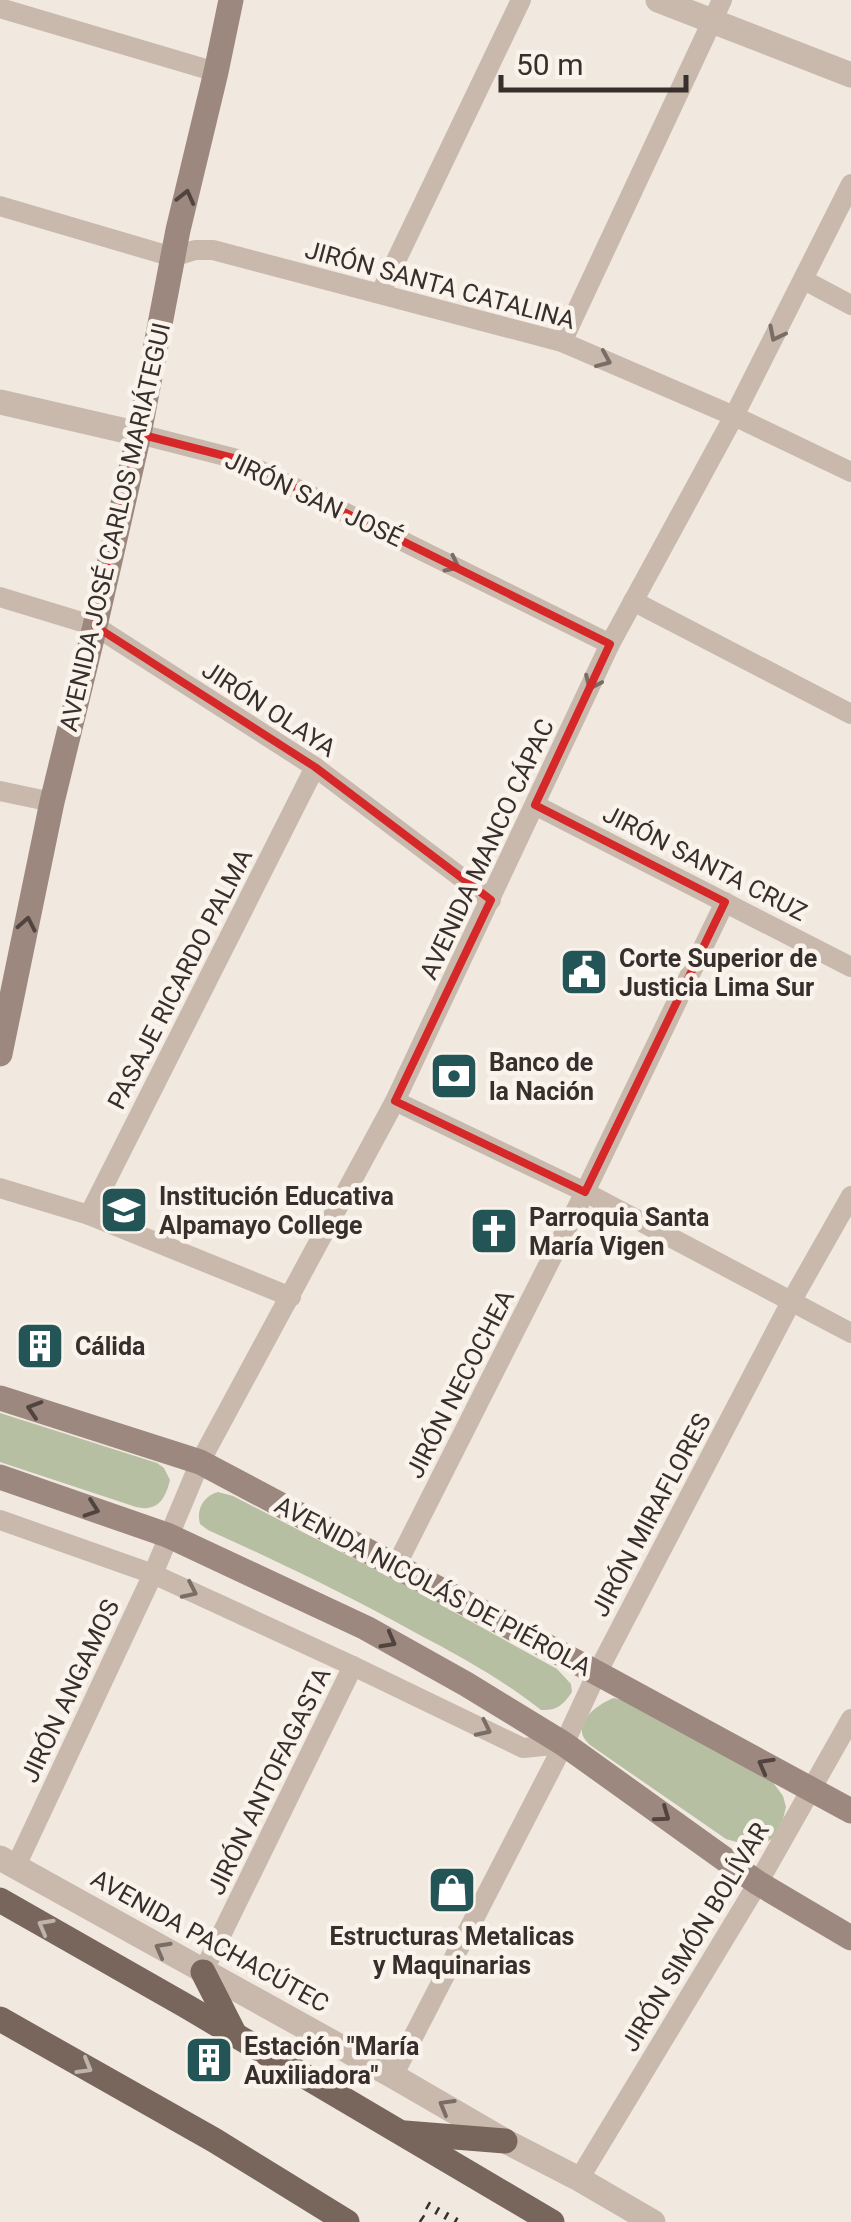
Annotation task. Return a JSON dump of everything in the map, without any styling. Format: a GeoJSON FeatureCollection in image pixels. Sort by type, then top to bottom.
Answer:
{"type":"FeatureCollection","features":[{"type":"Feature","properties":{"kind":"main road","name":"AVENIDA JOSÉ CARLOS MARIÁTEGUI"},"geometry":{"type":"LineString","coordinates":[[0,1054],[8,979],[96,626],[231,0]]}},
{"type":"Feature","properties":{"kind":"main road","name":"AVENIDA NICOLÁS DE PIÉROLA"},"geometry":{"type":"LineString","coordinates":[[0,1398],[200,1462],[851,1811]]}},
{"type":"Feature","properties":{"kind":"main road"},"geometry":{"type":"LineString","coordinates":[[0,1477],[167,1535],[366,1628],[564,1744],[758,1884],[851,1938]]}},
{"type":"Feature","properties":{"kind":"main road"},"geometry":{"type":"LineString","coordinates":[[0,1900],[552,2222]]}},
{"type":"Feature","properties":{"kind":"main road"},"geometry":{"type":"LineString","coordinates":[[203,1972],[235,2035]]}},
{"type":"Feature","properties":{"kind":"main road"},"geometry":{"type":"LineString","coordinates":[[0,2019],[214,2140],[332,2218]]}},
{"type":"Feature","properties":{"kind":"main road"},"geometry":{"type":"LineString","coordinates":[[400,2132],[505,2140]]}},
{"type":"Feature","properties":{"kind":"street"},"geometry":{"type":"LineString","coordinates":[[381,292],[521,0]]}},
{"type":"Feature","properties":{"kind":"street"},"geometry":{"type":"LineString","coordinates":[[658,0],[717,10],[851,75]]}},
{"type":"Feature","properties":{"kind":"street"},"geometry":{"type":"LineString","coordinates":[[0,8],[216,72]]}},
{"type":"Feature","properties":{"kind":"street"},"geometry":{"type":"LineString","coordinates":[[562,342],[717,10]]}},
{"type":"Feature","properties":{"kind":"street","name":"AVENIDA MANCO CÁPAC"},"geometry":{"type":"LineString","coordinates":[[167,1535],[200,1462],[395,1101],[610,644],[734,416],[851,184]]}},
{"type":"Feature","properties":{"kind":"street","name":"JIRÓN SANTA CATALINA"},"geometry":{"type":"LineString","coordinates":[[0,206],[173,256],[214,250],[562,342],[734,416],[851,472]]}},
{"type":"Feature","properties":{"kind":"street"},"geometry":{"type":"LineString","coordinates":[[804,280],[851,305]]}},
{"type":"Feature","properties":{"kind":"street","name":"JIRÓN SAN JOSÉ"},"geometry":{"type":"LineString","coordinates":[[0,402],[238,459],[610,644]]}},
{"type":"Feature","properties":{"kind":"street","name":"JIRÓN OLAYA"},"geometry":{"type":"LineString","coordinates":[[0,597],[96,626],[315,767],[491,900]]}},
{"type":"Feature","properties":{"kind":"street"},"geometry":{"type":"LineString","coordinates":[[633,601],[848,705]]}},
{"type":"Feature","properties":{"kind":"street","name":"PASAJE RICARDO PALMA"},"geometry":{"type":"LineString","coordinates":[[89,1214],[315,767]]}},
{"type":"Feature","properties":{"kind":"street"},"geometry":{"type":"LineString","coordinates":[[0,791],[52,802]]}},
{"type":"Feature","properties":{"kind":"street","name":"JIRÓN SANTA CRUZ"},"geometry":{"type":"LineString","coordinates":[[535,805],[851,967]]}},
{"type":"Feature","properties":{"kind":"street","name":"JIRÓN NECOCHEA"},"geometry":{"type":"LineString","coordinates":[[396,1566],[726,902]]}},
{"type":"Feature","properties":{"kind":"street"},"geometry":{"type":"LineString","coordinates":[[395,1101],[585,1192],[851,1333]]}},
{"type":"Feature","properties":{"kind":"street"},"geometry":{"type":"LineString","coordinates":[[0,1188],[89,1214],[291,1298]]}},
{"type":"Feature","properties":{"kind":"street","name":"JIRÓN MIRAFLORES"},"geometry":{"type":"LineString","coordinates":[[393,2076],[597,1673],[792,1300],[851,1196]]}},
{"type":"Feature","properties":{"kind":"street"},"geometry":{"type":"LineString","coordinates":[[0,1520],[152,1574],[523,1748],[564,1744]]}},
{"type":"Feature","properties":{"kind":"street","name":"JIRÓN ANGAMOS"},"geometry":{"type":"LineString","coordinates":[[8,1863],[152,1574],[167,1535]]}},
{"type":"Feature","properties":{"kind":"street","name":"JIRÓN ANTOFAGASTA"},"geometry":{"type":"LineString","coordinates":[[203,1972],[353,1666]]}},
{"type":"Feature","properties":{"kind":"street","name":"JIRÓN SIMÓN BOLÍVAR"},"geometry":{"type":"LineString","coordinates":[[579,2179],[758,1884],[851,1719]]}},
{"type":"Feature","properties":{"kind":"street","name":"AVENIDA PACHACÚTEC"},"geometry":{"type":"LineString","coordinates":[[8,1863],[653,2222]]}},
{"type":"Feature","properties":{"kind":"highlighted area"},"geometry":{"type":"Polygon","coordinates":[[[139,434],[237,459],[610,644],[535,805],[725,902],[585,1192],[395,1101],[491,900],[315,767],[95,626],[139,434]]]}},
{"type":"Feature","properties":{"kind":"green space"},"geometry":{"type":"Polygon","coordinates":[[[0,1413],[157,1463],[170,1480],[166,1493],[155,1506],[136,1507],[0,1462],[0,1413]]]}},
{"type":"Feature","properties":{"kind":"green space"},"geometry":{"type":"Polygon","coordinates":[[[218,1492],[233,1496],[407,1586],[557,1669],[571,1684],[572,1692],[559,1706],[541,1710],[481,1669],[390,1619],[208,1530],[200,1524],[200,1509],[208,1497],[218,1492]]]}},
{"type":"Feature","properties":{"kind":"green space"},"geometry":{"type":"Polygon","coordinates":[[[614,1698],[772,1781],[786,1807],[773,1838],[753,1846],[726,1839],[590,1745],[582,1734],[583,1724],[594,1710],[614,1698]]]}},
{"type":"Feature","properties":{"kind":"railway"},"geometry":{"type":"LineString","coordinates":[[427,2205],[457,2222]]}},
{"type":"Feature","properties":{"kind":"railway"},"geometry":{"type":"LineString","coordinates":[[421,2218],[427,2222]]}},
{"type":"Feature","properties":{"kind":"place","name":"Corte Superior de Justicia Lima Sur"},"geometry":{"type":"Point","coordinates":[584,972]}},
{"type":"Feature","properties":{"kind":"place","name":"Banco de la Nación"},"geometry":{"type":"Point","coordinates":[454,1076]}},
{"type":"Feature","properties":{"kind":"place","name":"Institución Educativa Alpamayo College"},"geometry":{"type":"Point","coordinates":[124,1210]}},
{"type":"Feature","properties":{"kind":"place","name":"Parroquia Santa María Vigen"},"geometry":{"type":"Point","coordinates":[494,1231]}},
{"type":"Feature","properties":{"kind":"place","name":"Cálida"},"geometry":{"type":"Point","coordinates":[40,1346]}},
{"type":"Feature","properties":{"kind":"place","name":"Estructuras Metalicas y Maquinarias"},"geometry":{"type":"Point","coordinates":[452,1890]}},
{"type":"Feature","properties":{"kind":"place","name":"Estación \"María Auxiliadora\""},"geometry":{"type":"Point","coordinates":[209,2060]}}]}
